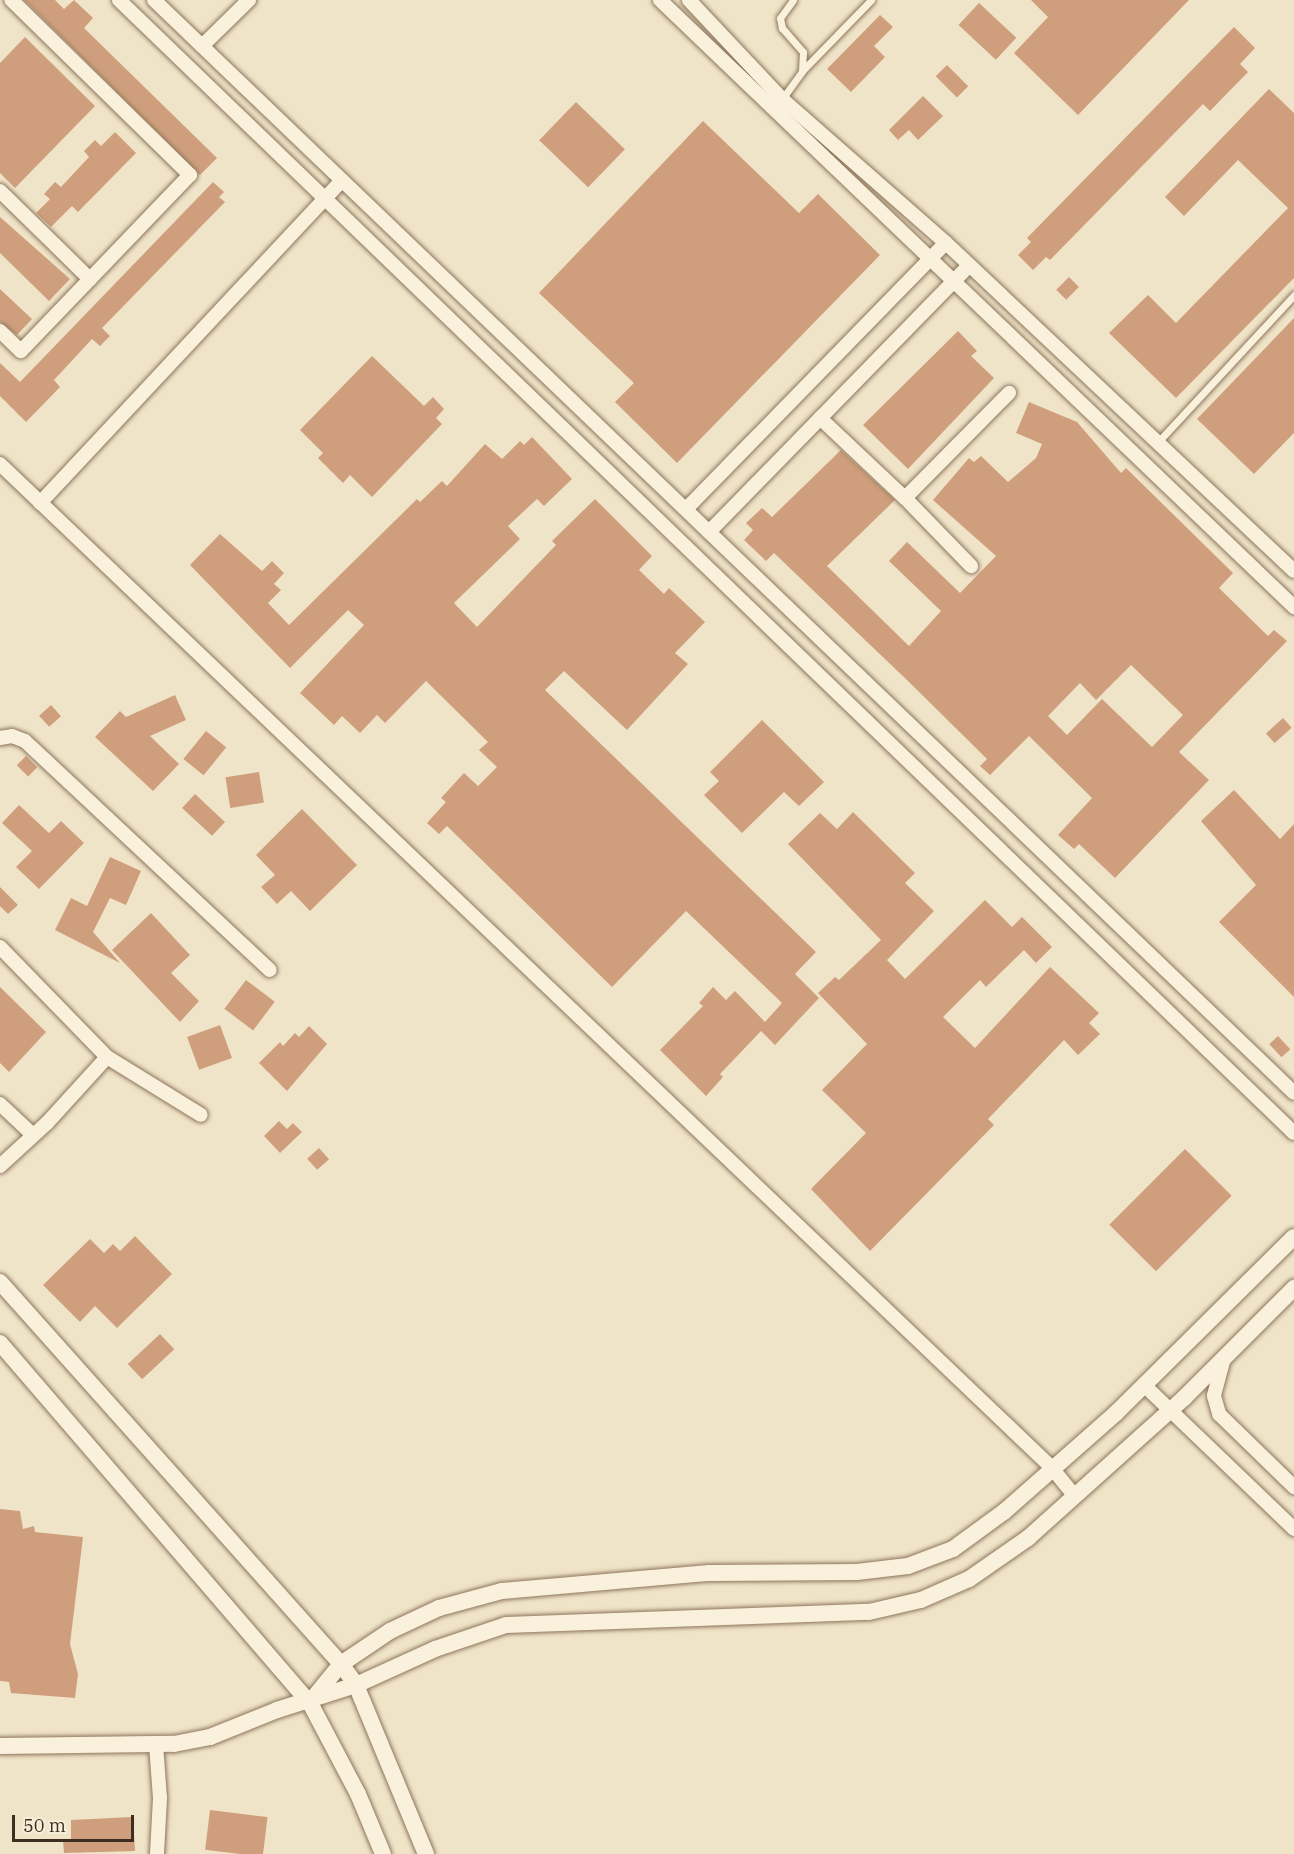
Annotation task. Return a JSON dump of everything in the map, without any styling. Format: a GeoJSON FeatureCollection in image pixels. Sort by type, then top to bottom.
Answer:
{"type":"FeatureCollection","features":[{"type":"Feature","properties":{"kind":"street"},"geometry":{"type":"LineString","coordinates":[[0,3],[3,0]]}},
{"type":"Feature","properties":{"kind":"street"},"geometry":{"type":"LineString","coordinates":[[0,331],[21,351],[190,175],[11,0]]}},
{"type":"Feature","properties":{"kind":"street"},"geometry":{"type":"LineString","coordinates":[[119,0],[1294,1133]]}},
{"type":"Feature","properties":{"kind":"street"},"geometry":{"type":"LineString","coordinates":[[154,0],[688,507],[709,532],[1294,1092]]}},
{"type":"Feature","properties":{"kind":"street"},"geometry":{"type":"LineString","coordinates":[[202,46],[249,0]]}},
{"type":"Feature","properties":{"kind":"street"},"geometry":{"type":"LineString","coordinates":[[660,0],[929,261],[1294,607]]}},
{"type":"Feature","properties":{"kind":"street"},"geometry":{"type":"LineString","coordinates":[[689,0],[782,99],[946,243],[1294,571]]}},
{"type":"Feature","properties":{"kind":"street"},"geometry":{"type":"LineString","coordinates":[[40,503],[323,197],[342,180]]}},
{"type":"Feature","properties":{"kind":"street"},"geometry":{"type":"LineString","coordinates":[[0,191],[90,279]]}},
{"type":"Feature","properties":{"kind":"street"},"geometry":{"type":"LineString","coordinates":[[688,507],[946,243]]}},
{"type":"Feature","properties":{"kind":"street"},"geometry":{"type":"LineString","coordinates":[[709,532],[969,266]]}},
{"type":"Feature","properties":{"kind":"street"},"geometry":{"type":"LineString","coordinates":[[905,498],[1009,393]]}},
{"type":"Feature","properties":{"kind":"street"},"geometry":{"type":"LineString","coordinates":[[820,418],[905,498],[971,566]]}},
{"type":"Feature","properties":{"kind":"street"},"geometry":{"type":"LineString","coordinates":[[0,464],[1052,1468],[1075,1496]]}},
{"type":"Feature","properties":{"kind":"street"},"geometry":{"type":"LineString","coordinates":[[0,738],[12,735],[25,741],[270,970]]}},
{"type":"Feature","properties":{"kind":"street"},"geometry":{"type":"LineString","coordinates":[[0,946],[107,1057],[201,1115]]}},
{"type":"Feature","properties":{"kind":"street"},"geometry":{"type":"LineString","coordinates":[[0,1166],[107,1057]]}},
{"type":"Feature","properties":{"kind":"street"},"geometry":{"type":"LineString","coordinates":[[0,1104],[32,1134]]}},
{"type":"Feature","properties":{"kind":"street"},"geometry":{"type":"LineString","coordinates":[[310,1703],[341,1664],[390,1631],[439,1608],[502,1591],[708,1573],[857,1572],[908,1566],[953,1549],[1005,1511],[1144,1385],[1294,1237]]}},
{"type":"Feature","properties":{"kind":"street"},"geometry":{"type":"LineString","coordinates":[[0,1282],[341,1664],[356,1685],[426,1854]]}},
{"type":"Feature","properties":{"kind":"street"},"geometry":{"type":"LineString","coordinates":[[0,1746],[156,1744],[210,1737],[277,1710],[310,1703],[435,1649],[506,1625],[869,1612],[921,1600],[969,1580],[1028,1538],[1170,1410],[1294,1288]]}},
{"type":"Feature","properties":{"kind":"street"},"geometry":{"type":"LineString","coordinates":[[0,1343],[310,1703],[358,1794],[383,1854]]}},
{"type":"Feature","properties":{"kind":"street"},"geometry":{"type":"LineString","coordinates":[[1224,1357],[1214,1396],[1219,1414],[1294,1487]]}},
{"type":"Feature","properties":{"kind":"street"},"geometry":{"type":"LineString","coordinates":[[1144,1385],[1294,1529]]}},
{"type":"Feature","properties":{"kind":"street"},"geometry":{"type":"LineString","coordinates":[[156,1744],[160,1798],[157,1854]]}},
{"type":"Feature","properties":{"kind":"lane"},"geometry":{"type":"LineString","coordinates":[[793,0],[780,18],[782,28],[803,52],[802,71]]}},
{"type":"Feature","properties":{"kind":"lane"},"geometry":{"type":"LineString","coordinates":[[782,99],[802,71],[871,0]]}},
{"type":"Feature","properties":{"kind":"lane"},"geometry":{"type":"LineString","coordinates":[[1157,442],[1294,296]]}},
{"type":"Feature","properties":{"kind":"building"},"geometry":{"type":"Polygon","coordinates":[[[24,0],[55,0],[64,9],[74,0],[93,18],[84,28],[217,158],[200,175],[24,0]]]}},
{"type":"Feature","properties":{"kind":"building"},"geometry":{"type":"Polygon","coordinates":[[[1031,0],[1189,0],[1078,115],[1014,53],[1048,17],[1031,0]]]}},
{"type":"Feature","properties":{"kind":"building"},"geometry":{"type":"Polygon","coordinates":[[[979,3],[1016,38],[996,60],[959,25],[979,3]]]}},
{"type":"Feature","properties":{"kind":"building"},"geometry":{"type":"Polygon","coordinates":[[[880,15],[893,27],[874,46],[885,57],[851,92],[827,69],[880,15]]]}},
{"type":"Feature","properties":{"kind":"building"},"geometry":{"type":"Polygon","coordinates":[[[1234,27],[1255,48],[1240,64],[1248,72],[1210,111],[1203,104],[1050,260],[1046,257],[1033,270],[1018,255],[1031,242],[1027,238],[1234,27]]]}},
{"type":"Feature","properties":{"kind":"building"},"geometry":{"type":"Polygon","coordinates":[[[25,37],[95,106],[15,188],[0,173],[0,63],[25,37]]]}},
{"type":"Feature","properties":{"kind":"building"},"geometry":{"type":"Polygon","coordinates":[[[947,65],[968,86],[957,98],[936,76],[947,65]]]}},
{"type":"Feature","properties":{"kind":"building"},"geometry":{"type":"Polygon","coordinates":[[[1269,89],[1294,113],[1294,278],[1176,398],[1109,333],[1148,295],[1176,323],[1288,208],[1238,160],[1184,216],[1165,197],[1269,89]]]}},
{"type":"Feature","properties":{"kind":"building"},"geometry":{"type":"Polygon","coordinates":[[[923,96],[943,116],[918,140],[909,130],[898,140],[889,130],[923,96]]]}},
{"type":"Feature","properties":{"kind":"building"},"geometry":{"type":"Polygon","coordinates":[[[576,102],[625,149],[588,187],[539,140],[576,102]]]}},
{"type":"Feature","properties":{"kind":"building"},"geometry":{"type":"Polygon","coordinates":[[[703,121],[799,213],[818,194],[880,255],[677,463],[615,402],[634,383],[539,293],[703,121]]]}},
{"type":"Feature","properties":{"kind":"building"},"geometry":{"type":"Polygon","coordinates":[[[115,132],[136,153],[78,212],[72,206],[51,227],[36,213],[50,199],[44,194],[55,182],[61,187],[89,157],[84,151],[95,140],[101,146],[115,132]]]}},
{"type":"Feature","properties":{"kind":"building"},"geometry":{"type":"Polygon","coordinates":[[[213,182],[224,192],[219,197],[225,202],[102,328],[110,336],[100,346],[92,339],[54,380],[60,387],[26,422],[0,396],[0,363],[20,382],[213,182]]]}},
{"type":"Feature","properties":{"kind":"building"},"geometry":{"type":"Polygon","coordinates":[[[0,217],[70,279],[49,301],[0,253],[0,217]]]}},
{"type":"Feature","properties":{"kind":"building"},"geometry":{"type":"Polygon","coordinates":[[[1069,277],[1079,287],[1066,300],[1056,290],[1069,277]]]}},
{"type":"Feature","properties":{"kind":"building"},"geometry":{"type":"Polygon","coordinates":[[[0,289],[32,319],[17,335],[0,322],[0,289]]]}},
{"type":"Feature","properties":{"kind":"building"},"geometry":{"type":"Polygon","coordinates":[[[1294,318],[1294,433],[1254,474],[1197,419],[1294,318]]]}},
{"type":"Feature","properties":{"kind":"building"},"geometry":{"type":"Polygon","coordinates":[[[958,331],[977,351],[971,356],[994,378],[908,469],[863,425],[958,331]]]}},
{"type":"Feature","properties":{"kind":"building"},"geometry":{"type":"Polygon","coordinates":[[[372,356],[424,406],[433,397],[444,409],[436,418],[442,424],[372,497],[350,475],[343,483],[318,458],[323,453],[300,430],[372,356]]]}},
{"type":"Feature","properties":{"kind":"building"},"geometry":{"type":"Polygon","coordinates":[[[1029,402],[1077,422],[1121,473],[1126,468],[1233,573],[1219,588],[1268,636],[1274,630],[1287,641],[1179,752],[1209,780],[1115,878],[1079,844],[1074,849],[1058,835],[1092,798],[1029,736],[990,775],[980,766],[987,759],[774,553],[766,561],[744,540],[753,530],[746,523],[762,508],[772,517],[841,450],[895,500],[827,566],[909,646],[941,611],[889,561],[907,542],[960,593],[996,556],[933,500],[969,458],[974,462],[981,456],[1008,482],[1036,458],[1042,444],[1016,433],[1029,402]],[[1131,665],[1096,700],[1080,683],[1048,716],[1067,735],[1102,699],[1152,747],[1183,715],[1131,665]]]}},
{"type":"Feature","properties":{"kind":"building"},"geometry":{"type":"Polygon","coordinates":[[[532,437],[572,479],[544,506],[537,499],[508,526],[520,539],[454,603],[477,627],[556,545],[552,541],[595,499],[652,556],[639,570],[664,594],[669,588],[705,622],[675,653],[688,664],[627,730],[564,671],[545,690],[816,952],[795,974],[819,998],[775,1045],[761,1031],[720,1074],[723,1077],[706,1096],[660,1050],[703,1006],[699,1003],[713,987],[726,1000],[735,991],[765,1022],[782,1003],[686,911],[612,987],[447,826],[439,834],[427,823],[446,802],[441,798],[464,773],[478,786],[497,767],[479,750],[488,742],[426,681],[385,723],[377,715],[360,733],[342,716],[334,725],[300,693],[364,625],[348,610],[290,668],[190,565],[220,534],[262,571],[272,561],[284,573],[274,584],[281,590],[268,603],[289,625],[417,499],[420,502],[442,481],[447,486],[485,444],[502,459],[520,441],[524,445],[532,437]]]}},
{"type":"Feature","properties":{"kind":"building"},"geometry":{"type":"Polygon","coordinates":[[[175,695],[186,720],[150,736],[179,764],[153,791],[95,737],[120,711],[126,717],[175,695]]]}},
{"type":"Feature","properties":{"kind":"building"},"geometry":{"type":"Polygon","coordinates":[[[51,705],[61,716],[49,727],[39,716],[51,705]]]}},
{"type":"Feature","properties":{"kind":"building"},"geometry":{"type":"Polygon","coordinates":[[[1283,718],[1292,728],[1275,743],[1266,733],[1283,718]]]}},
{"type":"Feature","properties":{"kind":"building"},"geometry":{"type":"Polygon","coordinates":[[[762,720],[824,782],[799,806],[784,792],[742,833],[704,795],[719,781],[710,772],[762,720]]]}},
{"type":"Feature","properties":{"kind":"building"},"geometry":{"type":"Polygon","coordinates":[[[206,731],[226,747],[204,775],[183,759],[206,731]]]}},
{"type":"Feature","properties":{"kind":"building"},"geometry":{"type":"Polygon","coordinates":[[[26,756],[37,767],[28,777],[17,765],[26,756]]]}},
{"type":"Feature","properties":{"kind":"building"},"geometry":{"type":"Polygon","coordinates":[[[259,772],[264,803],[230,808],[225,777],[259,772]]]}},
{"type":"Feature","properties":{"kind":"building"},"geometry":{"type":"Polygon","coordinates":[[[1234,790],[1280,839],[1294,824],[1294,997],[1219,922],[1256,885],[1201,821],[1234,790]]]}},
{"type":"Feature","properties":{"kind":"building"},"geometry":{"type":"Polygon","coordinates":[[[195,794],[225,822],[212,836],[182,808],[195,794]]]}},
{"type":"Feature","properties":{"kind":"building"},"geometry":{"type":"Polygon","coordinates":[[[19,805],[49,833],[61,821],[84,843],[39,889],[16,867],[32,851],[2,823],[19,805]]]}},
{"type":"Feature","properties":{"kind":"building"},"geometry":{"type":"Polygon","coordinates":[[[302,809],[357,865],[310,911],[291,891],[277,904],[261,887],[275,875],[256,855],[302,809]]]}},
{"type":"Feature","properties":{"kind":"building"},"geometry":{"type":"Polygon","coordinates":[[[853,812],[915,873],[905,883],[934,911],[887,960],[905,979],[985,900],[1012,927],[1022,917],[1052,947],[1036,963],[1024,950],[986,987],[980,980],[943,1017],[975,1048],[1050,967],[1099,1013],[1089,1023],[1100,1034],[1078,1055],[1064,1040],[988,1119],[994,1125],[870,1251],[811,1189],[866,1133],[822,1090],[867,1044],[818,993],[835,977],[839,980],[881,940],[788,844],[820,813],[837,829],[853,812]]]}},
{"type":"Feature","properties":{"kind":"building"},"geometry":{"type":"Polygon","coordinates":[[[110,857],[141,871],[126,905],[110,898],[93,932],[120,963],[55,930],[71,898],[87,906],[110,857]]]}},
{"type":"Feature","properties":{"kind":"building"},"geometry":{"type":"Polygon","coordinates":[[[0,887],[18,905],[8,914],[0,906],[0,887]]]}},
{"type":"Feature","properties":{"kind":"building"},"geometry":{"type":"Polygon","coordinates":[[[151,913],[190,955],[171,973],[199,1001],[180,1022],[112,950],[151,913]]]}},
{"type":"Feature","properties":{"kind":"building"},"geometry":{"type":"Polygon","coordinates":[[[246,980],[275,1002],[253,1030],[224,1009],[246,980]]]}},
{"type":"Feature","properties":{"kind":"building"},"geometry":{"type":"Polygon","coordinates":[[[0,987],[46,1032],[9,1072],[0,1063],[0,987]]]}},
{"type":"Feature","properties":{"kind":"building"},"geometry":{"type":"Polygon","coordinates":[[[220,1025],[232,1058],[199,1070],[187,1037],[220,1025]]]}},
{"type":"Feature","properties":{"kind":"building"},"geometry":{"type":"Polygon","coordinates":[[[309,1026],[327,1044],[287,1091],[259,1063],[280,1042],[283,1046],[295,1033],[299,1037],[309,1026]]]}},
{"type":"Feature","properties":{"kind":"building"},"geometry":{"type":"Polygon","coordinates":[[[1278,1036],[1290,1049],[1281,1057],[1269,1044],[1278,1036]]]}},
{"type":"Feature","properties":{"kind":"building"},"geometry":{"type":"Polygon","coordinates":[[[279,1121],[287,1129],[293,1123],[302,1132],[280,1153],[264,1136],[279,1121]]]}},
{"type":"Feature","properties":{"kind":"building"},"geometry":{"type":"Polygon","coordinates":[[[319,1148],[329,1159],[317,1170],[307,1159],[319,1148]]]}},
{"type":"Feature","properties":{"kind":"building"},"geometry":{"type":"Polygon","coordinates":[[[1185,1149],[1232,1196],[1156,1271],[1109,1225],[1185,1149]]]}},
{"type":"Feature","properties":{"kind":"building"},"geometry":{"type":"Polygon","coordinates":[[[135,1236],[172,1274],[117,1328],[95,1306],[80,1322],[43,1285],[90,1239],[104,1253],[113,1244],[120,1251],[135,1236]]]}},
{"type":"Feature","properties":{"kind":"building"},"geometry":{"type":"Polygon","coordinates":[[[160,1334],[174,1349],[142,1379],[128,1364],[160,1334]]]}},
{"type":"Feature","properties":{"kind":"building"},"geometry":{"type":"Polygon","coordinates":[[[0,1509],[20,1511],[23,1529],[34,1526],[35,1532],[83,1537],[70,1644],[78,1674],[75,1698],[11,1693],[9,1682],[0,1681],[0,1509]]]}},
{"type":"Feature","properties":{"kind":"building"},"geometry":{"type":"Polygon","coordinates":[[[210,1810],[268,1817],[263,1854],[205,1850],[210,1810]]]}},
{"type":"Feature","properties":{"kind":"building"},"geometry":{"type":"Polygon","coordinates":[[[133,1817],[135,1851],[64,1853],[63,1840],[71,1839],[71,1820],[133,1817]]]}}]}
